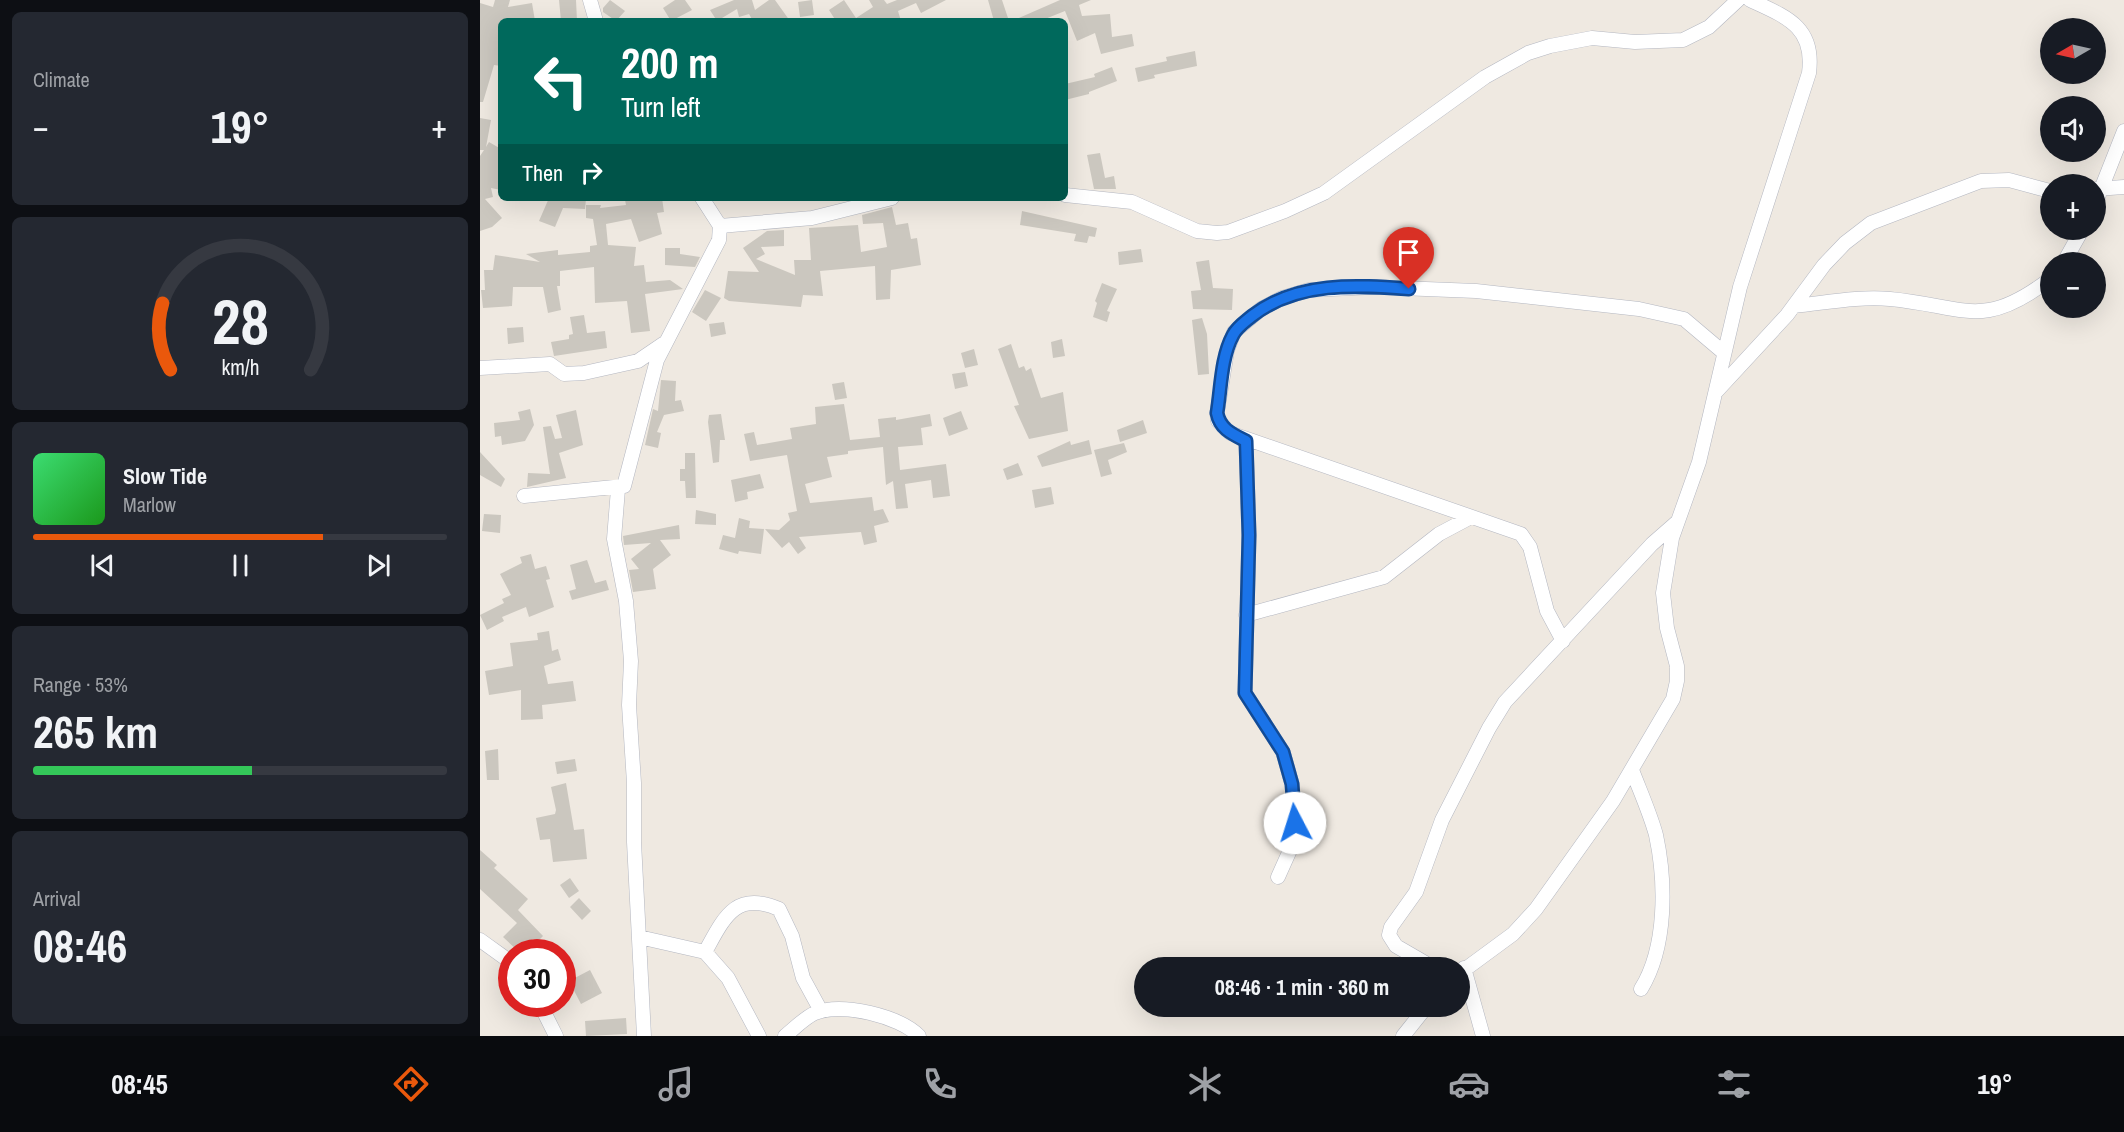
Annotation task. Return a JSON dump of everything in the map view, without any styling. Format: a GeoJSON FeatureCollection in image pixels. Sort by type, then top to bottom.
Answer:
{"type":"FeatureCollection","features":[{"type":"Feature","properties":{"kind":"street"},"geometry":{"type":"LineString","coordinates":[[590,0],[595,18]]}},
{"type":"Feature","properties":{"kind":"street"},"geometry":{"type":"LineString","coordinates":[[1068,195],[1132,202],[1197,231],[1228,232],[1302,205],[1324,193],[1476,84],[1528,53],[1592,38],[1635,42],[1683,40],[1709,27],[1738,0]]}},
{"type":"Feature","properties":{"kind":"street"},"geometry":{"type":"LineString","coordinates":[[1470,964],[1513,934],[1536,909],[1632,770],[1664,718],[1677,681],[1663,593],[1672,538],[1699,462],[1723,352],[1754,242],[1809,74],[1811,56],[1803,32],[1792,21],[1750,0]]}},
{"type":"Feature","properties":{"kind":"street"},"geometry":{"type":"LineString","coordinates":[[2105,174],[2124,131]]}},
{"type":"Feature","properties":{"kind":"street"},"geometry":{"type":"LineString","coordinates":[[1714,393],[1794,306],[1824,265],[1845,243],[1871,223],[1968,184],[1991,179],[2009,180],[2040,188]]}},
{"type":"Feature","properties":{"kind":"street"},"geometry":{"type":"LineString","coordinates":[[2106,188],[2124,187]]}},
{"type":"Feature","properties":{"kind":"street"},"geometry":{"type":"LineString","coordinates":[[524,496],[618,489],[626,482],[657,360],[672,334],[710,253],[719,240],[720,226],[704,201]]}},
{"type":"Feature","properties":{"kind":"street"},"geometry":{"type":"LineString","coordinates":[[720,226],[812,218],[877,201]]}},
{"type":"Feature","properties":{"kind":"street"},"geometry":{"type":"LineString","coordinates":[[1794,306],[1882,298],[1947,309],[1986,312],[2006,307],[2040,285]]}},
{"type":"Feature","properties":{"kind":"street"},"geometry":{"type":"LineString","coordinates":[[1563,640],[1547,611],[1527,538],[1514,530],[1471,517],[1352,473],[1246,441],[1230,433],[1218,422],[1217,413],[1229,342],[1234,332],[1261,309],[1282,298],[1309,290],[1349,286],[1476,291],[1639,309],[1684,320],[1723,352]]}},
{"type":"Feature","properties":{"kind":"street"},"geometry":{"type":"LineString","coordinates":[[480,368],[550,364],[564,374],[605,369],[638,361],[661,346],[672,334]]}},
{"type":"Feature","properties":{"kind":"street"},"geometry":{"type":"LineString","coordinates":[[1246,441],[1249,535],[1245,693],[1250,704],[1278,741],[1292,784],[1295,823],[1294,837],[1287,860],[1278,877]]}},
{"type":"Feature","properties":{"kind":"street"},"geometry":{"type":"LineString","coordinates":[[618,489],[613,529],[626,601],[631,661],[629,705],[644,1036]]}},
{"type":"Feature","properties":{"kind":"street"},"geometry":{"type":"LineString","coordinates":[[1246,615],[1384,577],[1439,534],[1471,517]]}},
{"type":"Feature","properties":{"kind":"street"},"geometry":{"type":"LineString","coordinates":[[1415,957],[1396,946],[1389,935],[1391,927],[1416,892],[1442,819],[1488,728],[1520,684],[1652,544],[1677,522]]}},
{"type":"Feature","properties":{"kind":"street"},"geometry":{"type":"LineString","coordinates":[[1632,770],[1655,834],[1661,884],[1658,940],[1648,978],[1641,988]]}},
{"type":"Feature","properties":{"kind":"street"},"geometry":{"type":"LineString","coordinates":[[705,952],[725,917],[741,905],[755,901],[779,909],[786,921],[803,978],[821,1011]]}},
{"type":"Feature","properties":{"kind":"street"},"geometry":{"type":"LineString","coordinates":[[639,937],[705,952],[728,978],[759,1036]]}},
{"type":"Feature","properties":{"kind":"street"},"geometry":{"type":"LineString","coordinates":[[480,940],[498,953]]}},
{"type":"Feature","properties":{"kind":"street"},"geometry":{"type":"LineString","coordinates":[[1470,995],[1483,1036]]}},
{"type":"Feature","properties":{"kind":"street"},"geometry":{"type":"LineString","coordinates":[[785,1036],[812,1014],[821,1011],[869,1012],[901,1024],[919,1036]]}},
{"type":"Feature","properties":{"kind":"street"},"geometry":{"type":"LineString","coordinates":[[546,1017],[556,1036]]}},
{"type":"Feature","properties":{"kind":"street"},"geometry":{"type":"LineString","coordinates":[[1403,1036],[1418,1017]]}},
{"type":"Feature","properties":{"kind":"building"},"geometry":{"type":"Polygon","coordinates":[[[495,0],[510,0],[508,7],[532,3],[534,18],[498,18],[498,66],[494,65],[483,102],[480,102],[480,3],[493,7],[495,0]]]}},
{"type":"Feature","properties":{"kind":"building"},"geometry":{"type":"Polygon","coordinates":[[[559,0],[576,0],[577,18],[561,18],[559,0]]]}},
{"type":"Feature","properties":{"kind":"building"},"geometry":{"type":"Polygon","coordinates":[[[610,0],[625,11],[619,18],[612,18],[603,12],[603,8],[610,0]]]}},
{"type":"Feature","properties":{"kind":"building"},"geometry":{"type":"Polygon","coordinates":[[[675,0],[685,0],[692,10],[677,18],[669,18],[663,8],[675,0]]]}},
{"type":"Feature","properties":{"kind":"building"},"geometry":{"type":"Polygon","coordinates":[[[734,0],[752,0],[755,10],[769,0],[775,0],[788,18],[751,18],[749,14],[739,17],[737,9],[722,18],[715,18],[710,10],[734,0]]]}},
{"type":"Feature","properties":{"kind":"building"},"geometry":{"type":"Polygon","coordinates":[[[812,0],[814,15],[800,17],[798,2],[812,0]]]}},
{"type":"Feature","properties":{"kind":"building"},"geometry":{"type":"Polygon","coordinates":[[[844,0],[856,18],[834,18],[829,10],[844,0]]]}},
{"type":"Feature","properties":{"kind":"building"},"geometry":{"type":"Polygon","coordinates":[[[869,0],[884,0],[887,4],[897,0],[946,0],[921,13],[916,3],[898,11],[900,18],[856,18],[873,7],[869,0]]]}},
{"type":"Feature","properties":{"kind":"building"},"geometry":{"type":"Polygon","coordinates":[[[988,0],[1002,0],[1008,18],[993,18],[988,0]]]}},
{"type":"Feature","properties":{"kind":"building"},"geometry":{"type":"Polygon","coordinates":[[[1060,0],[1091,0],[1079,5],[1082,16],[1110,14],[1112,37],[1132,34],[1134,46],[1101,54],[1095,33],[1077,41],[1065,11],[1048,18],[1019,18],[1060,0]]]}},
{"type":"Feature","properties":{"kind":"building"},"geometry":{"type":"Polygon","coordinates":[[[1195,51],[1197,66],[1154,75],[1155,78],[1138,82],[1135,68],[1167,61],[1166,57],[1195,51]]]}},
{"type":"Feature","properties":{"kind":"building"},"geometry":{"type":"Polygon","coordinates":[[[1112,67],[1117,81],[1089,92],[1089,94],[1068,99],[1068,83],[1095,77],[1094,74],[1112,67]]]}},
{"type":"Feature","properties":{"kind":"building"},"geometry":{"type":"Polygon","coordinates":[[[480,118],[491,120],[486,147],[489,142],[498,147],[498,189],[491,188],[493,197],[485,199],[502,218],[492,227],[480,231],[480,156],[484,150],[480,150],[480,118]]]}},
{"type":"Feature","properties":{"kind":"building"},"geometry":{"type":"Polygon","coordinates":[[[1100,153],[1105,178],[1114,176],[1116,189],[1094,189],[1087,155],[1100,153]]]}},
{"type":"Feature","properties":{"kind":"building"},"geometry":{"type":"Polygon","coordinates":[[[548,201],[586,201],[585,209],[563,208],[555,227],[539,221],[548,201]]]}},
{"type":"Feature","properties":{"kind":"building"},"geometry":{"type":"Polygon","coordinates":[[[625,201],[662,201],[664,212],[657,213],[662,234],[639,242],[631,219],[606,224],[608,245],[636,247],[634,266],[644,265],[646,282],[670,280],[683,289],[645,294],[650,331],[631,333],[627,301],[595,303],[594,267],[560,271],[560,286],[557,286],[561,310],[548,313],[543,287],[513,287],[512,306],[483,308],[481,290],[485,290],[484,270],[493,270],[495,255],[540,262],[526,254],[558,250],[558,255],[590,252],[590,246],[597,245],[593,219],[586,218],[586,205],[601,205],[600,208],[626,205],[625,201]]]}},
{"type":"Feature","properties":{"kind":"building"},"geometry":{"type":"Polygon","coordinates":[[[892,207],[896,225],[908,223],[911,239],[917,238],[921,265],[891,270],[890,299],[876,300],[875,266],[820,271],[823,296],[803,295],[801,307],[729,301],[724,298],[728,271],[759,272],[743,248],[767,231],[784,230],[784,246],[761,247],[765,254],[756,259],[795,275],[794,260],[811,260],[809,228],[858,225],[861,252],[887,247],[883,223],[863,224],[862,215],[892,207]]]}},
{"type":"Feature","properties":{"kind":"building"},"geometry":{"type":"Polygon","coordinates":[[[1022,211],[1097,228],[1095,237],[1089,236],[1087,243],[1074,241],[1076,234],[1020,225],[1022,211]]]}},
{"type":"Feature","properties":{"kind":"building"},"geometry":{"type":"Polygon","coordinates":[[[665,248],[680,248],[680,254],[700,257],[695,267],[665,265],[665,248]]]}},
{"type":"Feature","properties":{"kind":"building"},"geometry":{"type":"Polygon","coordinates":[[[1141,249],[1143,262],[1119,265],[1118,252],[1141,249]]]}},
{"type":"Feature","properties":{"kind":"building"},"geometry":{"type":"Polygon","coordinates":[[[1209,260],[1213,288],[1233,289],[1232,310],[1193,309],[1191,291],[1201,290],[1196,262],[1209,260]]]}},
{"type":"Feature","properties":{"kind":"building"},"geometry":{"type":"Polygon","coordinates":[[[1102,283],[1117,289],[1107,311],[1110,312],[1107,322],[1093,317],[1097,303],[1095,301],[1102,283]]]}},
{"type":"Feature","properties":{"kind":"building"},"geometry":{"type":"Polygon","coordinates":[[[705,290],[721,298],[706,321],[692,312],[705,290]]]}},
{"type":"Feature","properties":{"kind":"building"},"geometry":{"type":"Polygon","coordinates":[[[584,315],[587,333],[605,331],[607,348],[554,356],[551,342],[569,339],[569,335],[573,334],[570,317],[584,315]]]}},
{"type":"Feature","properties":{"kind":"building"},"geometry":{"type":"Polygon","coordinates":[[[1202,318],[1207,334],[1209,374],[1198,375],[1192,320],[1202,318]]]}},
{"type":"Feature","properties":{"kind":"building"},"geometry":{"type":"Polygon","coordinates":[[[724,322],[726,334],[711,337],[709,324],[724,322]]]}},
{"type":"Feature","properties":{"kind":"building"},"geometry":{"type":"Polygon","coordinates":[[[523,327],[524,342],[508,344],[507,328],[523,327]]]}},
{"type":"Feature","properties":{"kind":"building"},"geometry":{"type":"Polygon","coordinates":[[[1062,339],[1065,356],[1053,358],[1051,342],[1062,339]]]}},
{"type":"Feature","properties":{"kind":"building"},"geometry":{"type":"Polygon","coordinates":[[[1011,344],[1019,368],[1024,366],[1026,371],[1031,368],[1041,398],[1063,392],[1068,431],[1029,439],[1014,406],[1019,405],[998,349],[1011,344]]]}},
{"type":"Feature","properties":{"kind":"building"},"geometry":{"type":"Polygon","coordinates":[[[974,349],[978,365],[965,368],[961,353],[974,349]]]}},
{"type":"Feature","properties":{"kind":"building"},"geometry":{"type":"Polygon","coordinates":[[[965,372],[968,386],[955,389],[952,374],[965,372]]]}},
{"type":"Feature","properties":{"kind":"building"},"geometry":{"type":"Polygon","coordinates":[[[661,380],[676,381],[675,401],[681,400],[684,411],[664,415],[657,432],[661,433],[658,448],[645,445],[653,409],[658,411],[661,380]]]}},
{"type":"Feature","properties":{"kind":"building"},"geometry":{"type":"Polygon","coordinates":[[[844,382],[847,398],[835,400],[832,384],[844,382]]]}},
{"type":"Feature","properties":{"kind":"building"},"geometry":{"type":"Polygon","coordinates":[[[844,404],[850,440],[880,437],[878,419],[896,417],[896,420],[930,414],[932,426],[921,428],[923,445],[898,447],[900,470],[946,464],[950,496],[933,498],[931,480],[905,484],[908,508],[896,509],[893,481],[886,485],[883,447],[848,451],[848,454],[827,457],[832,477],[805,484],[810,503],[872,497],[874,511],[883,509],[889,522],[874,526],[877,542],[864,545],[861,532],[799,537],[806,548],[798,554],[789,542],[782,548],[765,529],[779,530],[790,520],[788,513],[797,511],[787,455],[750,461],[744,434],[754,432],[757,445],[792,439],[790,428],[816,424],[815,407],[844,404]]]}},
{"type":"Feature","properties":{"kind":"building"},"geometry":{"type":"Polygon","coordinates":[[[530,409],[534,425],[525,441],[502,445],[501,436],[495,437],[494,423],[520,420],[518,412],[530,409]]]}},
{"type":"Feature","properties":{"kind":"building"},"geometry":{"type":"Polygon","coordinates":[[[576,410],[583,445],[559,453],[566,478],[527,487],[528,473],[550,474],[543,427],[551,426],[555,439],[562,438],[556,415],[576,410]]]}},
{"type":"Feature","properties":{"kind":"building"},"geometry":{"type":"Polygon","coordinates":[[[961,411],[968,429],[949,436],[943,418],[961,411]]]}},
{"type":"Feature","properties":{"kind":"building"},"geometry":{"type":"Polygon","coordinates":[[[721,414],[725,440],[720,440],[719,462],[713,463],[709,415],[721,414]]]}},
{"type":"Feature","properties":{"kind":"building"},"geometry":{"type":"Polygon","coordinates":[[[1143,420],[1147,433],[1120,442],[1117,430],[1143,420]]]}},
{"type":"Feature","properties":{"kind":"building"},"geometry":{"type":"Polygon","coordinates":[[[1089,440],[1092,454],[1042,467],[1037,456],[1070,441],[1071,445],[1089,440]]]}},
{"type":"Feature","properties":{"kind":"building"},"geometry":{"type":"Polygon","coordinates":[[[1124,443],[1127,452],[1108,460],[1112,474],[1101,477],[1094,450],[1124,443]]]}},
{"type":"Feature","properties":{"kind":"building"},"geometry":{"type":"Polygon","coordinates":[[[480,452],[505,479],[501,487],[480,475],[480,452]]]}},
{"type":"Feature","properties":{"kind":"building"},"geometry":{"type":"Polygon","coordinates":[[[685,453],[695,453],[696,498],[686,498],[685,481],[680,481],[680,469],[685,469],[685,453]]]}},
{"type":"Feature","properties":{"kind":"building"},"geometry":{"type":"Polygon","coordinates":[[[1018,463],[1023,475],[1007,480],[1003,469],[1018,463]]]}},
{"type":"Feature","properties":{"kind":"building"},"geometry":{"type":"Polygon","coordinates":[[[760,474],[764,488],[747,492],[748,499],[735,502],[731,480],[760,474]]]}},
{"type":"Feature","properties":{"kind":"building"},"geometry":{"type":"Polygon","coordinates":[[[1051,487],[1054,504],[1035,508],[1032,490],[1051,487]]]}},
{"type":"Feature","properties":{"kind":"building"},"geometry":{"type":"Polygon","coordinates":[[[696,510],[716,514],[716,525],[695,524],[696,510]]]}},
{"type":"Feature","properties":{"kind":"building"},"geometry":{"type":"Polygon","coordinates":[[[484,514],[501,515],[500,533],[482,531],[484,514]]]}},
{"type":"Feature","properties":{"kind":"building"},"geometry":{"type":"Polygon","coordinates":[[[739,518],[750,521],[749,528],[764,529],[761,554],[739,551],[738,554],[719,549],[723,535],[735,538],[739,518]]]}},
{"type":"Feature","properties":{"kind":"building"},"geometry":{"type":"Polygon","coordinates":[[[679,525],[680,539],[660,540],[671,555],[653,569],[656,589],[633,592],[629,570],[639,569],[631,559],[651,543],[624,545],[623,536],[679,525]]]}},
{"type":"Feature","properties":{"kind":"building"},"geometry":{"type":"Polygon","coordinates":[[[531,554],[535,569],[546,566],[550,579],[546,580],[554,607],[529,617],[526,607],[502,617],[504,621],[487,630],[480,615],[504,603],[502,599],[511,595],[500,574],[522,563],[520,557],[531,554]]]}},
{"type":"Feature","properties":{"kind":"building"},"geometry":{"type":"Polygon","coordinates":[[[587,560],[595,583],[606,580],[609,590],[572,600],[569,591],[576,589],[570,565],[587,560]]]}},
{"type":"Feature","properties":{"kind":"building"},"geometry":{"type":"Polygon","coordinates":[[[549,631],[552,651],[558,649],[561,660],[544,666],[548,684],[573,681],[576,701],[542,705],[543,719],[521,720],[521,690],[489,695],[485,671],[513,666],[510,643],[538,640],[537,633],[549,631]]]}},
{"type":"Feature","properties":{"kind":"building"},"geometry":{"type":"Polygon","coordinates":[[[498,749],[499,780],[487,780],[485,751],[498,749]]]}},
{"type":"Feature","properties":{"kind":"building"},"geometry":{"type":"Polygon","coordinates":[[[575,759],[577,771],[557,774],[555,762],[575,759]]]}},
{"type":"Feature","properties":{"kind":"building"},"geometry":{"type":"Polygon","coordinates":[[[566,783],[574,830],[584,829],[587,859],[553,862],[550,839],[540,840],[536,818],[555,814],[551,787],[566,783]]]}},
{"type":"Feature","properties":{"kind":"building"},"geometry":{"type":"Polygon","coordinates":[[[480,850],[497,865],[494,868],[528,899],[518,910],[543,936],[540,939],[505,939],[503,937],[517,923],[480,889],[480,850]]]}},
{"type":"Feature","properties":{"kind":"building"},"geometry":{"type":"Polygon","coordinates":[[[570,878],[579,891],[569,898],[560,885],[570,878]]]}},
{"type":"Feature","properties":{"kind":"building"},"geometry":{"type":"Polygon","coordinates":[[[579,898],[591,911],[582,920],[570,907],[579,898]]]}},
{"type":"Feature","properties":{"kind":"building"},"geometry":{"type":"Polygon","coordinates":[[[590,970],[602,993],[581,1004],[576,994],[576,977],[590,970]]]}},
{"type":"Feature","properties":{"kind":"building"},"geometry":{"type":"Polygon","coordinates":[[[626,1018],[627,1034],[586,1036],[585,1021],[626,1018]]]}},
{"type":"Feature","properties":{"kind":"route"},"geometry":{"type":"LineString","coordinates":[[1295,823],[1292,784],[1283,752],[1271,729],[1250,704],[1245,693],[1249,535],[1246,441],[1230,433],[1218,422],[1217,413],[1227,351],[1234,332],[1242,324],[1261,309],[1282,298],[1309,290],[1332,287],[1409,289]]}}]}
